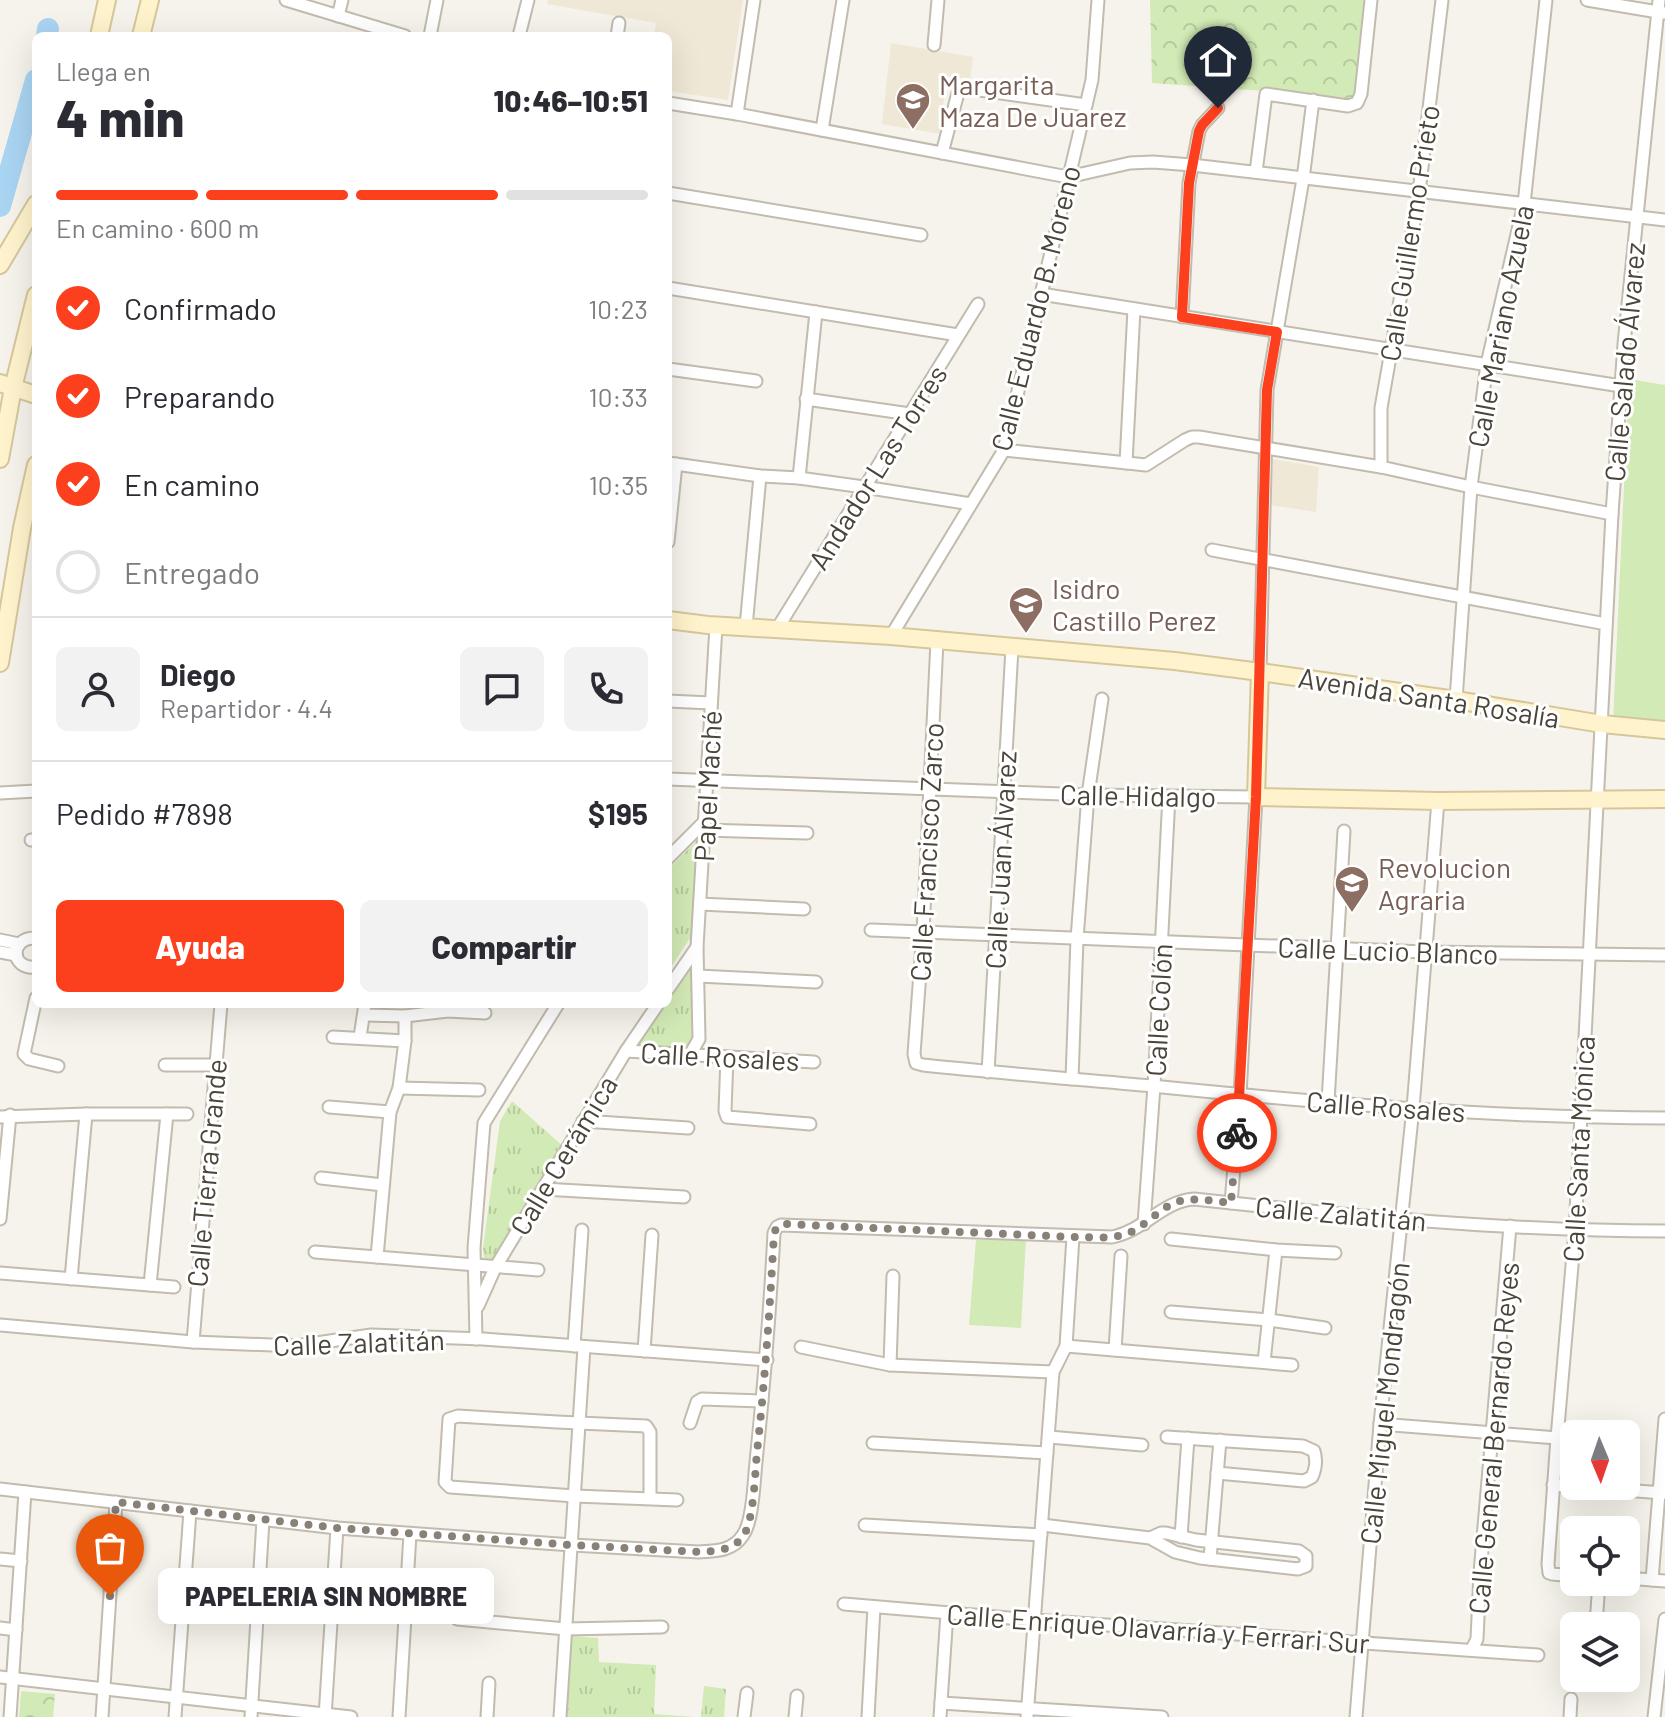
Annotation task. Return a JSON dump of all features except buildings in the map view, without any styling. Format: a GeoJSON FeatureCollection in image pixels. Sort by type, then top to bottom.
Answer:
{"type":"FeatureCollection","features":[{"type":"Feature","properties":{"kind":"street"},"geometry":{"type":"LineString","coordinates":[[100,32],[107,0]]}},
{"type":"Feature","properties":{"kind":"street"},"geometry":{"type":"LineString","coordinates":[[142,32],[150,0]]}},
{"type":"Feature","properties":{"kind":"street"},"geometry":{"type":"LineString","coordinates":[[286,0],[392,32]]}},
{"type":"Feature","properties":{"kind":"street"},"geometry":{"type":"LineString","coordinates":[[338,16],[342,0]]}},
{"type":"Feature","properties":{"kind":"street"},"geometry":{"type":"LineString","coordinates":[[431,32],[437,0]]}},
{"type":"Feature","properties":{"kind":"street"},"geometry":{"type":"LineString","coordinates":[[520,32],[528,0]]}},
{"type":"Feature","properties":{"kind":"street"},"geometry":{"type":"LineString","coordinates":[[737,114],[754,0]]}},
{"type":"Feature","properties":{"kind":"street"},"geometry":{"type":"LineString","coordinates":[[822,130],[843,0]]}},
{"type":"Feature","properties":{"kind":"street"},"geometry":{"type":"LineString","coordinates":[[934,45],[938,0]]}},
{"type":"Feature","properties":{"kind":"street","name":"Calle Eduardo B. Moreno"},"geometry":{"type":"LineString","coordinates":[[891,636],[1004,450],[1092,80],[1098,0]]}},
{"type":"Feature","properties":{"kind":"street"},"geometry":{"type":"LineString","coordinates":[[1256,172],[1266,94],[1348,106],[1357,103],[1361,94],[1371,0]]}},
{"type":"Feature","properties":{"kind":"street","name":"Calle Guillermo Prieto"},"geometry":{"type":"LineString","coordinates":[[1381,467],[1381,408],[1419,192],[1442,0]]}},
{"type":"Feature","properties":{"kind":"street","name":"Calle Mariano Azuela"},"geometry":{"type":"LineString","coordinates":[[1456,700],[1471,487],[1487,364],[1524,204],[1546,0]]}},
{"type":"Feature","properties":{"kind":"street"},"geometry":{"type":"LineString","coordinates":[[1587,0],[1660,8]]}},
{"type":"Feature","properties":{"kind":"street","name":"Calle Salado Álvarez"},"geometry":{"type":"LineString","coordinates":[[1602,724],[1627,300],[1660,8]]}},
{"type":"Feature","properties":{"kind":"street"},"geometry":{"type":"LineString","coordinates":[[618,32],[619,23]]}},
{"type":"Feature","properties":{"kind":"street"},"geometry":{"type":"LineString","coordinates":[[942,153],[957,96],[962,90],[970,88],[1086,105]]}},
{"type":"Feature","properties":{"kind":"street"},"geometry":{"type":"LineString","coordinates":[[1231,1203],[1256,797],[1267,390],[1303,179],[1313,100]]}},
{"type":"Feature","properties":{"kind":"street"},"geometry":{"type":"LineString","coordinates":[[672,104],[1068,177],[1130,163],[1153,162],[1665,220]]}},
{"type":"Feature","properties":{"kind":"street"},"geometry":{"type":"LineString","coordinates":[[1182,317],[1192,165],[1202,125],[1218,108]]}},
{"type":"Feature","properties":{"kind":"street"},"geometry":{"type":"LineString","coordinates":[[672,194],[921,235]]}},
{"type":"Feature","properties":{"kind":"street"},"geometry":{"type":"LineString","coordinates":[[0,265],[32,211]]}},
{"type":"Feature","properties":{"kind":"street"},"geometry":{"type":"LineString","coordinates":[[672,289],[958,335]]}},
{"type":"Feature","properties":{"kind":"street"},"geometry":{"type":"LineString","coordinates":[[1041,294],[1621,386]]}},
{"type":"Feature","properties":{"kind":"street","name":"Andador Las Torres"},"geometry":{"type":"LineString","coordinates":[[777,629],[978,304]]}},
{"type":"Feature","properties":{"kind":"street"},"geometry":{"type":"LineString","coordinates":[[0,459],[4,387],[32,306]]}},
{"type":"Feature","properties":{"kind":"street"},"geometry":{"type":"LineString","coordinates":[[1126,463],[1134,309]]}},
{"type":"Feature","properties":{"kind":"street"},"geometry":{"type":"LineString","coordinates":[[799,478],[816,312]]}},
{"type":"Feature","properties":{"kind":"street"},"geometry":{"type":"LineString","coordinates":[[672,370],[756,381]]}},
{"type":"Feature","properties":{"kind":"street"},"geometry":{"type":"LineString","coordinates":[[4,387],[32,394]]}},
{"type":"Feature","properties":{"kind":"street"},"geometry":{"type":"LineString","coordinates":[[806,399],[910,414]]}},
{"type":"Feature","properties":{"kind":"street"},"geometry":{"type":"LineString","coordinates":[[1004,450],[1146,465],[1192,437],[1381,467],[1612,514]]}},
{"type":"Feature","properties":{"kind":"street"},"geometry":{"type":"LineString","coordinates":[[672,464],[799,478],[971,504]]}},
{"type":"Feature","properties":{"kind":"street"},"geometry":{"type":"LineString","coordinates":[[746,627],[760,476]]}},
{"type":"Feature","properties":{"kind":"street"},"geometry":{"type":"LineString","coordinates":[[0,663],[32,483]]}},
{"type":"Feature","properties":{"kind":"street"},"geometry":{"type":"LineString","coordinates":[[1212,550],[1606,624]]}},
{"type":"Feature","properties":{"kind":"street","name":"Avenida Santa Rosalía"},"geometry":{"type":"LineString","coordinates":[[672,620],[1175,661],[1456,700],[1602,724],[1665,730]]}},
{"type":"Feature","properties":{"kind":"street","name":"Papel Maché"},"geometry":{"type":"LineString","coordinates":[[691,1053],[699,1039],[697,947],[716,626]]}},
{"type":"Feature","properties":{"kind":"street","name":"Calle Francisco Zarco"},"geometry":{"type":"LineString","coordinates":[[916,1063],[914,1054],[937,641]]}},
{"type":"Feature","properties":{"kind":"street","name":"Calle Juan Álvarez"},"geometry":{"type":"LineString","coordinates":[[988,1072],[1012,648]]}},
{"type":"Feature","properties":{"kind":"street"},"geometry":{"type":"LineString","coordinates":[[1072,1079],[1077,939],[1088,795],[1102,699]]}},
{"type":"Feature","properties":{"kind":"street"},"geometry":{"type":"LineString","coordinates":[[672,701],[711,703]]}},
{"type":"Feature","properties":{"kind":"street","name":"Calle Santa Mónica"},"geometry":{"type":"LineString","coordinates":[[1560,1575],[1549,1573],[1553,1485],[1575,1231],[1602,724]]}},
{"type":"Feature","properties":{"kind":"street","name":"Calle Hidalgo"},"geometry":{"type":"LineString","coordinates":[[672,779],[1088,795],[1438,801],[1665,799]]}},
{"type":"Feature","properties":{"kind":"street"},"geometry":{"type":"LineString","coordinates":[[0,793],[32,791]]}},
{"type":"Feature","properties":{"kind":"street","name":"Calle Colón"},"geometry":{"type":"LineString","coordinates":[[1144,1224],[1169,796]]}},
{"type":"Feature","properties":{"kind":"street","name":"Calle Miguel Mondragón"},"geometry":{"type":"LineString","coordinates":[[1356,1717],[1380,1424],[1413,1108],[1438,801]]}},
{"type":"Feature","properties":{"kind":"street"},"geometry":{"type":"LineString","coordinates":[[672,854],[704,825],[807,833]]}},
{"type":"Feature","properties":{"kind":"street"},"geometry":{"type":"LineString","coordinates":[[1328,1102],[1344,831]]}},
{"type":"Feature","properties":{"kind":"street"},"geometry":{"type":"LineString","coordinates":[[700,904],[804,909]]}},
{"type":"Feature","properties":{"kind":"street","name":"Calle Lucio Blanco"},"geometry":{"type":"LineString","coordinates":[[871,930],[1425,952],[1665,955]]}},
{"type":"Feature","properties":{"kind":"street"},"geometry":{"type":"LineString","coordinates":[[32,938],[25,939],[18,950],[21,964],[32,968]]}},
{"type":"Feature","properties":{"kind":"street"},"geometry":{"type":"LineString","coordinates":[[0,940],[18,950]]}},
{"type":"Feature","properties":{"kind":"street"},"geometry":{"type":"LineString","coordinates":[[672,983],[697,947]]}},
{"type":"Feature","properties":{"kind":"street"},"geometry":{"type":"LineString","coordinates":[[0,952],[18,950]]}},
{"type":"Feature","properties":{"kind":"street"},"geometry":{"type":"LineString","coordinates":[[698,976],[816,982]]}},
{"type":"Feature","properties":{"kind":"street"},"geometry":{"type":"LineString","coordinates":[[34,1008],[24,1054],[29,1059],[58,1066]]}},
{"type":"Feature","properties":{"kind":"street","name":"Calle Tierra Grande"},"geometry":{"type":"LineString","coordinates":[[193,1342],[221,1008]]}},
{"type":"Feature","properties":{"kind":"street"},"geometry":{"type":"LineString","coordinates":[[360,1037],[365,1009],[405,1016],[444,1008]]}},
{"type":"Feature","properties":{"kind":"street"},"geometry":{"type":"LineString","coordinates":[[455,1008],[485,1013]]}},
{"type":"Feature","properties":{"kind":"street"},"geometry":{"type":"LineString","coordinates":[[476,1339],[473,1265],[484,1123],[556,1008]]}},
{"type":"Feature","properties":{"kind":"street","name":"Calle Cerámica"},"geometry":{"type":"LineString","coordinates":[[476,1310],[495,1268],[655,1008]]}},
{"type":"Feature","properties":{"kind":"street"},"geometry":{"type":"LineString","coordinates":[[377,1257],[390,1112],[399,1088],[405,1016]]}},
{"type":"Feature","properties":{"kind":"street"},"geometry":{"type":"LineString","coordinates":[[333,1037],[405,1041]]}},
{"type":"Feature","properties":{"kind":"street","name":"Calle Rosales"},"geometry":{"type":"LineString","coordinates":[[626,1051],[814,1062]]}},
{"type":"Feature","properties":{"kind":"street"},"geometry":{"type":"LineString","coordinates":[[727,1057],[727,1117],[810,1124]]}},
{"type":"Feature","properties":{"kind":"street","name":"Calle Rosales"},"geometry":{"type":"LineString","coordinates":[[916,1063],[1328,1102],[1581,1118],[1665,1118]]}},
{"type":"Feature","properties":{"kind":"street"},"geometry":{"type":"LineString","coordinates":[[165,1065],[215,1065]]}},
{"type":"Feature","properties":{"kind":"street"},"geometry":{"type":"LineString","coordinates":[[399,1088],[479,1090]]}},
{"type":"Feature","properties":{"kind":"street"},"geometry":{"type":"LineString","coordinates":[[329,1107],[390,1112]]}},
{"type":"Feature","properties":{"kind":"street"},"geometry":{"type":"LineString","coordinates":[[71,1279],[86,1114]]}},
{"type":"Feature","properties":{"kind":"street"},"geometry":{"type":"LineString","coordinates":[[150,1285],[167,1114]]}},
{"type":"Feature","properties":{"kind":"street"},"geometry":{"type":"LineString","coordinates":[[0,1219],[5,1116],[187,1114]]}},
{"type":"Feature","properties":{"kind":"street"},"geometry":{"type":"LineString","coordinates":[[583,1121],[688,1128]]}},
{"type":"Feature","properties":{"kind":"street"},"geometry":{"type":"LineString","coordinates":[[321,1178],[383,1185]]}},
{"type":"Feature","properties":{"kind":"street"},"geometry":{"type":"LineString","coordinates":[[543,1189],[684,1197]]}},
{"type":"Feature","properties":{"kind":"street","name":"Calle Zalatitán"},"geometry":{"type":"LineString","coordinates":[[572,1545],[699,1552],[728,1549],[746,1532],[767,1360],[774,1233],[781,1225],[1112,1237],[1144,1224],[1171,1204],[1194,1199],[1402,1219],[1575,1231],[1665,1231]]}},
{"type":"Feature","properties":{"kind":"street","name":"Calle General Bernardo Reyes"},"geometry":{"type":"LineString","coordinates":[[1472,1649],[1477,1639],[1510,1226]]}},
{"type":"Feature","properties":{"kind":"street"},"geometry":{"type":"LineString","coordinates":[[560,1717],[579,1423],[582,1230]]}},
{"type":"Feature","properties":{"kind":"street"},"geometry":{"type":"LineString","coordinates":[[644,1351],[652,1235]]}},
{"type":"Feature","properties":{"kind":"street"},"geometry":{"type":"LineString","coordinates":[[1028,1713],[1053,1372],[1066,1346],[1073,1237]]}},
{"type":"Feature","properties":{"kind":"street"},"geometry":{"type":"LineString","coordinates":[[1171,1239],[1335,1253]]}},
{"type":"Feature","properties":{"kind":"street"},"geometry":{"type":"LineString","coordinates":[[1264,1362],[1276,1250]]}},
{"type":"Feature","properties":{"kind":"street"},"geometry":{"type":"LineString","coordinates":[[315,1252],[538,1270]]}},
{"type":"Feature","properties":{"kind":"street"},"geometry":{"type":"LineString","coordinates":[[1115,1350],[1121,1256]]}},
{"type":"Feature","properties":{"kind":"street"},"geometry":{"type":"LineString","coordinates":[[0,1273],[174,1287]]}},
{"type":"Feature","properties":{"kind":"street"},"geometry":{"type":"LineString","coordinates":[[890,1365],[893,1276]]}},
{"type":"Feature","properties":{"kind":"street"},"geometry":{"type":"LineString","coordinates":[[1171,1312],[1325,1328]]}},
{"type":"Feature","properties":{"kind":"street","name":"Calle Zalatitán"},"geometry":{"type":"LineString","coordinates":[[0,1325],[193,1342],[296,1346],[371,1335],[476,1339],[767,1360]]}},
{"type":"Feature","properties":{"kind":"street"},"geometry":{"type":"LineString","coordinates":[[1066,1346],[1292,1365]]}},
{"type":"Feature","properties":{"kind":"street"},"geometry":{"type":"LineString","coordinates":[[801,1347],[890,1365],[1053,1372]]}},
{"type":"Feature","properties":{"kind":"street"},"geometry":{"type":"LineString","coordinates":[[690,1423],[697,1402],[702,1399],[762,1401]]}},
{"type":"Feature","properties":{"kind":"street"},"geometry":{"type":"LineString","coordinates":[[650,1498],[650,1432],[644,1425],[458,1416],[451,1417],[449,1422],[445,1482],[450,1487],[677,1500]]}},
{"type":"Feature","properties":{"kind":"street"},"geometry":{"type":"LineString","coordinates":[[1659,1580],[1665,1419]]}},
{"type":"Feature","properties":{"kind":"street"},"geometry":{"type":"LineString","coordinates":[[1380,1424],[1557,1438]]}},
{"type":"Feature","properties":{"kind":"street"},"geometry":{"type":"LineString","coordinates":[[1049,1437],[1142,1445]]}},
{"type":"Feature","properties":{"kind":"street"},"geometry":{"type":"LineString","coordinates":[[1167,1437],[1303,1446],[1314,1451],[1316,1467],[1312,1477],[1304,1481],[1217,1473]]}},
{"type":"Feature","properties":{"kind":"street"},"geometry":{"type":"LineString","coordinates":[[1181,1537],[1188,1438]]}},
{"type":"Feature","properties":{"kind":"street"},"geometry":{"type":"LineString","coordinates":[[1210,1559],[1220,1440]]}},
{"type":"Feature","properties":{"kind":"street"},"geometry":{"type":"LineString","coordinates":[[873,1443],[1047,1453]]}},
{"type":"Feature","properties":{"kind":"street"},"geometry":{"type":"LineString","coordinates":[[1553,1485],[1662,1493]]}},
{"type":"Feature","properties":{"kind":"street"},"geometry":{"type":"LineString","coordinates":[[0,1489],[337,1528],[572,1545]]}},
{"type":"Feature","properties":{"kind":"street"},"geometry":{"type":"LineString","coordinates":[[10,1717],[6,1678],[16,1630],[25,1492]]}},
{"type":"Feature","properties":{"kind":"street"},"geometry":{"type":"LineString","coordinates":[[102,1717],[116,1502]]}},
{"type":"Feature","properties":{"kind":"street"},"geometry":{"type":"LineString","coordinates":[[175,1717],[190,1511]]}},
{"type":"Feature","properties":{"kind":"street"},"geometry":{"type":"LineString","coordinates":[[251,1711],[263,1520]]}},
{"type":"Feature","properties":{"kind":"street"},"geometry":{"type":"LineString","coordinates":[[865,1525],[1041,1530],[1150,1538],[1175,1552],[1210,1559],[1298,1569],[1307,1563],[1306,1556],[1299,1551],[1161,1533],[1150,1538]]}},
{"type":"Feature","properties":{"kind":"street"},"geometry":{"type":"LineString","coordinates":[[326,1715],[337,1528]]}},
{"type":"Feature","properties":{"kind":"street"},"geometry":{"type":"LineString","coordinates":[[399,1717],[410,1534]]}},
{"type":"Feature","properties":{"kind":"street"},"geometry":{"type":"LineString","coordinates":[[0,1559],[21,1561]]}},
{"type":"Feature","properties":{"kind":"street","name":"Calle Enrique Olavarría y Ferrari Sur"},"geometry":{"type":"LineString","coordinates":[[844,1604],[1538,1655]]}},
{"type":"Feature","properties":{"kind":"street"},"geometry":{"type":"LineString","coordinates":[[868,1717],[874,1607]]}},
{"type":"Feature","properties":{"kind":"street"},"geometry":{"type":"LineString","coordinates":[[940,1717],[947,1613]]}},
{"type":"Feature","properties":{"kind":"street"},"geometry":{"type":"LineString","coordinates":[[457,1619],[566,1629],[662,1627]]}},
{"type":"Feature","properties":{"kind":"street"},"geometry":{"type":"LineString","coordinates":[[1654,1717],[1665,1619]]}},
{"type":"Feature","properties":{"kind":"street"},"geometry":{"type":"LineString","coordinates":[[0,1628],[16,1630]]}},
{"type":"Feature","properties":{"kind":"street"},"geometry":{"type":"LineString","coordinates":[[6,1678],[177,1697],[251,1711],[351,1717]]}},
{"type":"Feature","properties":{"kind":"street"},"geometry":{"type":"LineString","coordinates":[[487,1717],[489,1683]]}},
{"type":"Feature","properties":{"kind":"street"},"geometry":{"type":"LineString","coordinates":[[744,1717],[747,1693]]}},
{"type":"Feature","properties":{"kind":"street"},"geometry":{"type":"LineString","coordinates":[[795,1717],[797,1696]]}},
{"type":"Feature","properties":{"kind":"street"},"geometry":{"type":"LineString","coordinates":[[1570,1717],[1571,1699]]}},
{"type":"Feature","properties":{"kind":"street"},"geometry":{"type":"LineString","coordinates":[[941,1703],[1028,1713],[1162,1717]]}},
{"type":"Feature","properties":{"kind":"shaded area"},"geometry":{"type":"Polygon","coordinates":[[[548,0],[743,0],[728,100],[672,92],[672,32],[655,32],[656,23],[547,4],[548,0]]]}},
{"type":"Feature","properties":{"kind":"shaded area"},"geometry":{"type":"Polygon","coordinates":[[[891,43],[973,57],[970,79],[946,76],[941,134],[882,124],[891,43]]]}},
{"type":"Feature","properties":{"kind":"shaded area"},"geometry":{"type":"Polygon","coordinates":[[[1273,459],[1319,467],[1316,512],[1270,505],[1273,459]]]}},
{"type":"Feature","properties":{"kind":"green space"},"geometry":{"type":"Polygon","coordinates":[[[1150,0],[1365,0],[1356,101],[1152,83],[1150,0]]]}},
{"type":"Feature","properties":{"kind":"green space"},"geometry":{"type":"Polygon","coordinates":[[[1629,379],[1665,385],[1665,726],[1613,721],[1629,379]]]}},
{"type":"Feature","properties":{"kind":"green space"},"geometry":{"type":"Polygon","coordinates":[[[698,840],[694,932],[672,966],[672,865],[698,840]]]}},
{"type":"Feature","properties":{"kind":"green space"},"geometry":{"type":"Polygon","coordinates":[[[695,957],[698,1038],[689,1052],[637,1047],[662,1008],[672,1008],[672,994],[695,957]]]}},
{"type":"Feature","properties":{"kind":"green space"},"geometry":{"type":"Polygon","coordinates":[[[512,1101],[564,1147],[497,1261],[484,1261],[483,1248],[500,1121],[512,1101]]]}},
{"type":"Feature","properties":{"kind":"green space"},"geometry":{"type":"Polygon","coordinates":[[[1026,1239],[1021,1328],[969,1325],[976,1240],[1026,1239]]]}},
{"type":"Feature","properties":{"kind":"green space"},"geometry":{"type":"Polygon","coordinates":[[[572,1636],[598,1638],[599,1662],[656,1665],[654,1714],[695,1717],[565,1717],[572,1636]]]}},
{"type":"Feature","properties":{"kind":"green space"},"geometry":{"type":"Polygon","coordinates":[[[704,1686],[726,1689],[724,1717],[701,1717],[704,1686]]]}},
{"type":"Feature","properties":{"kind":"green space"},"geometry":{"type":"Polygon","coordinates":[[[21,1691],[55,1694],[53,1717],[19,1717],[21,1691]]]}},
{"type":"Feature","properties":{"kind":"waterway"},"geometry":{"type":"LineString","coordinates":[[0,206],[32,94]]}},
{"type":"Feature","properties":{"kind":"way so far"},"geometry":{"type":"LineString","coordinates":[[110,1596],[116,1502],[410,1534],[699,1552],[728,1549],[746,1532],[751,1506],[767,1360],[774,1233],[777,1227],[785,1224],[1073,1237],[1122,1235],[1132,1232],[1171,1204],[1183,1200],[1231,1203],[1237,1133]]}},
{"type":"Feature","properties":{"kind":"place","name":"Margarita Maza De Juarez"},"geometry":{"type":"Point","coordinates":[913,131]}},
{"type":"Feature","properties":{"kind":"place","name":"Isidro Castillo Perez"},"geometry":{"type":"Point","coordinates":[1026,635]}},
{"type":"Feature","properties":{"kind":"place","name":"Revolucion Agraria"},"geometry":{"type":"Point","coordinates":[1352,914]}},
{"type":"Feature","properties":{"kind":"place","name":"PAPELERIA SIN NOMBRE"},"geometry":{"type":"Point","coordinates":[110,1596]}},
{"type":"Feature","properties":{"kind":"route"},"geometry":{"type":"LineString","coordinates":[[1218,108],[1199,131],[1192,165],[1182,317],[1277,332],[1267,390],[1256,797],[1237,1133]]}}]}
